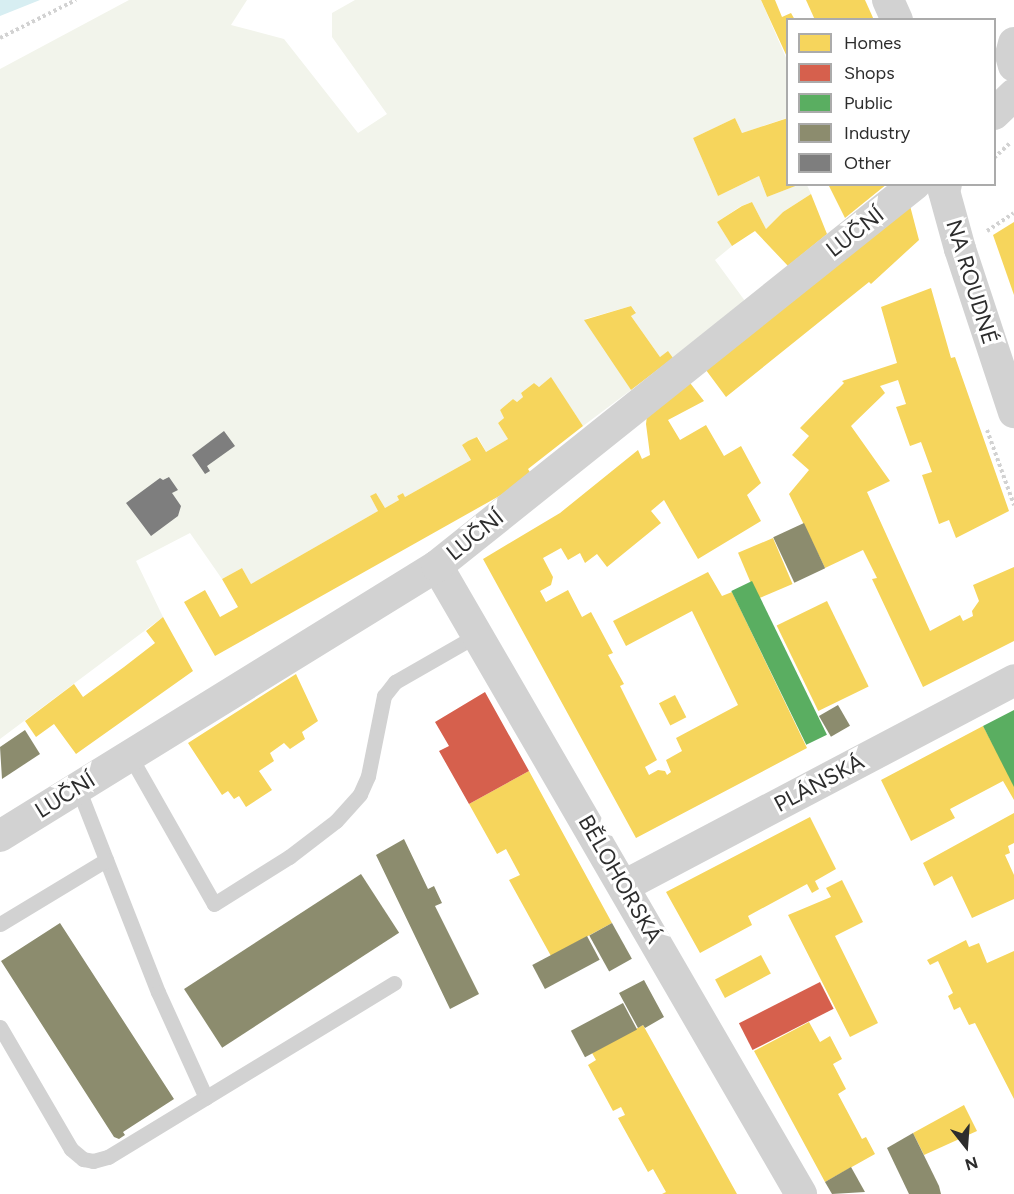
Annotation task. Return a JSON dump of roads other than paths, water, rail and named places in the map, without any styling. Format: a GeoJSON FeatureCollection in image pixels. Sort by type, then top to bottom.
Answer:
{"type":"FeatureCollection","features":[{"type":"Feature","properties":{"kind":"street"},"geometry":{"type":"LineString","coordinates":[[888,0],[896,18]]}},
{"type":"Feature","properties":{"kind":"street"},"geometry":{"type":"LineString","coordinates":[[1014,43],[1011,55],[1014,66]]}},
{"type":"Feature","properties":{"kind":"street"},"geometry":{"type":"LineString","coordinates":[[996,112],[1014,95]]}},
{"type":"Feature","properties":{"kind":"street","name":"LUČNÍ"},"geometry":{"type":"LineString","coordinates":[[0,836],[437,566],[912,186]]}},
{"type":"Feature","properties":{"kind":"street","name":"NA ROUDNÉ"},"geometry":{"type":"LineString","coordinates":[[945,186],[944,191],[969,234],[1014,412]]}},
{"type":"Feature","properties":{"kind":"street","name":"BĚLOHORSKÁ"},"geometry":{"type":"LineString","coordinates":[[437,566],[801,1194]]}},
{"type":"Feature","properties":{"kind":"street","name":"PLÁNSKÁ"},"geometry":{"type":"LineString","coordinates":[[624,886],[1014,680]]}},
{"type":"Feature","properties":{"kind":"lane"},"geometry":{"type":"LineString","coordinates":[[130,756],[213,904],[289,857],[336,821],[360,794],[368,776],[384,696],[395,682],[477,635]]}},
{"type":"Feature","properties":{"kind":"lane"},"geometry":{"type":"LineString","coordinates":[[78,788],[159,992],[206,1098]]}},
{"type":"Feature","properties":{"kind":"lane"},"geometry":{"type":"LineString","coordinates":[[0,924],[106,860]]}},
{"type":"Feature","properties":{"kind":"lane"},"geometry":{"type":"LineString","coordinates":[[0,1027],[71,1149],[83,1159],[93,1161],[108,1157],[394,983]]}},
{"type":"Feature","properties":{"kind":"water"},"geometry":{"type":"Polygon","coordinates":[[[0,0],[40,0],[0,16],[0,0]]]}}]}
